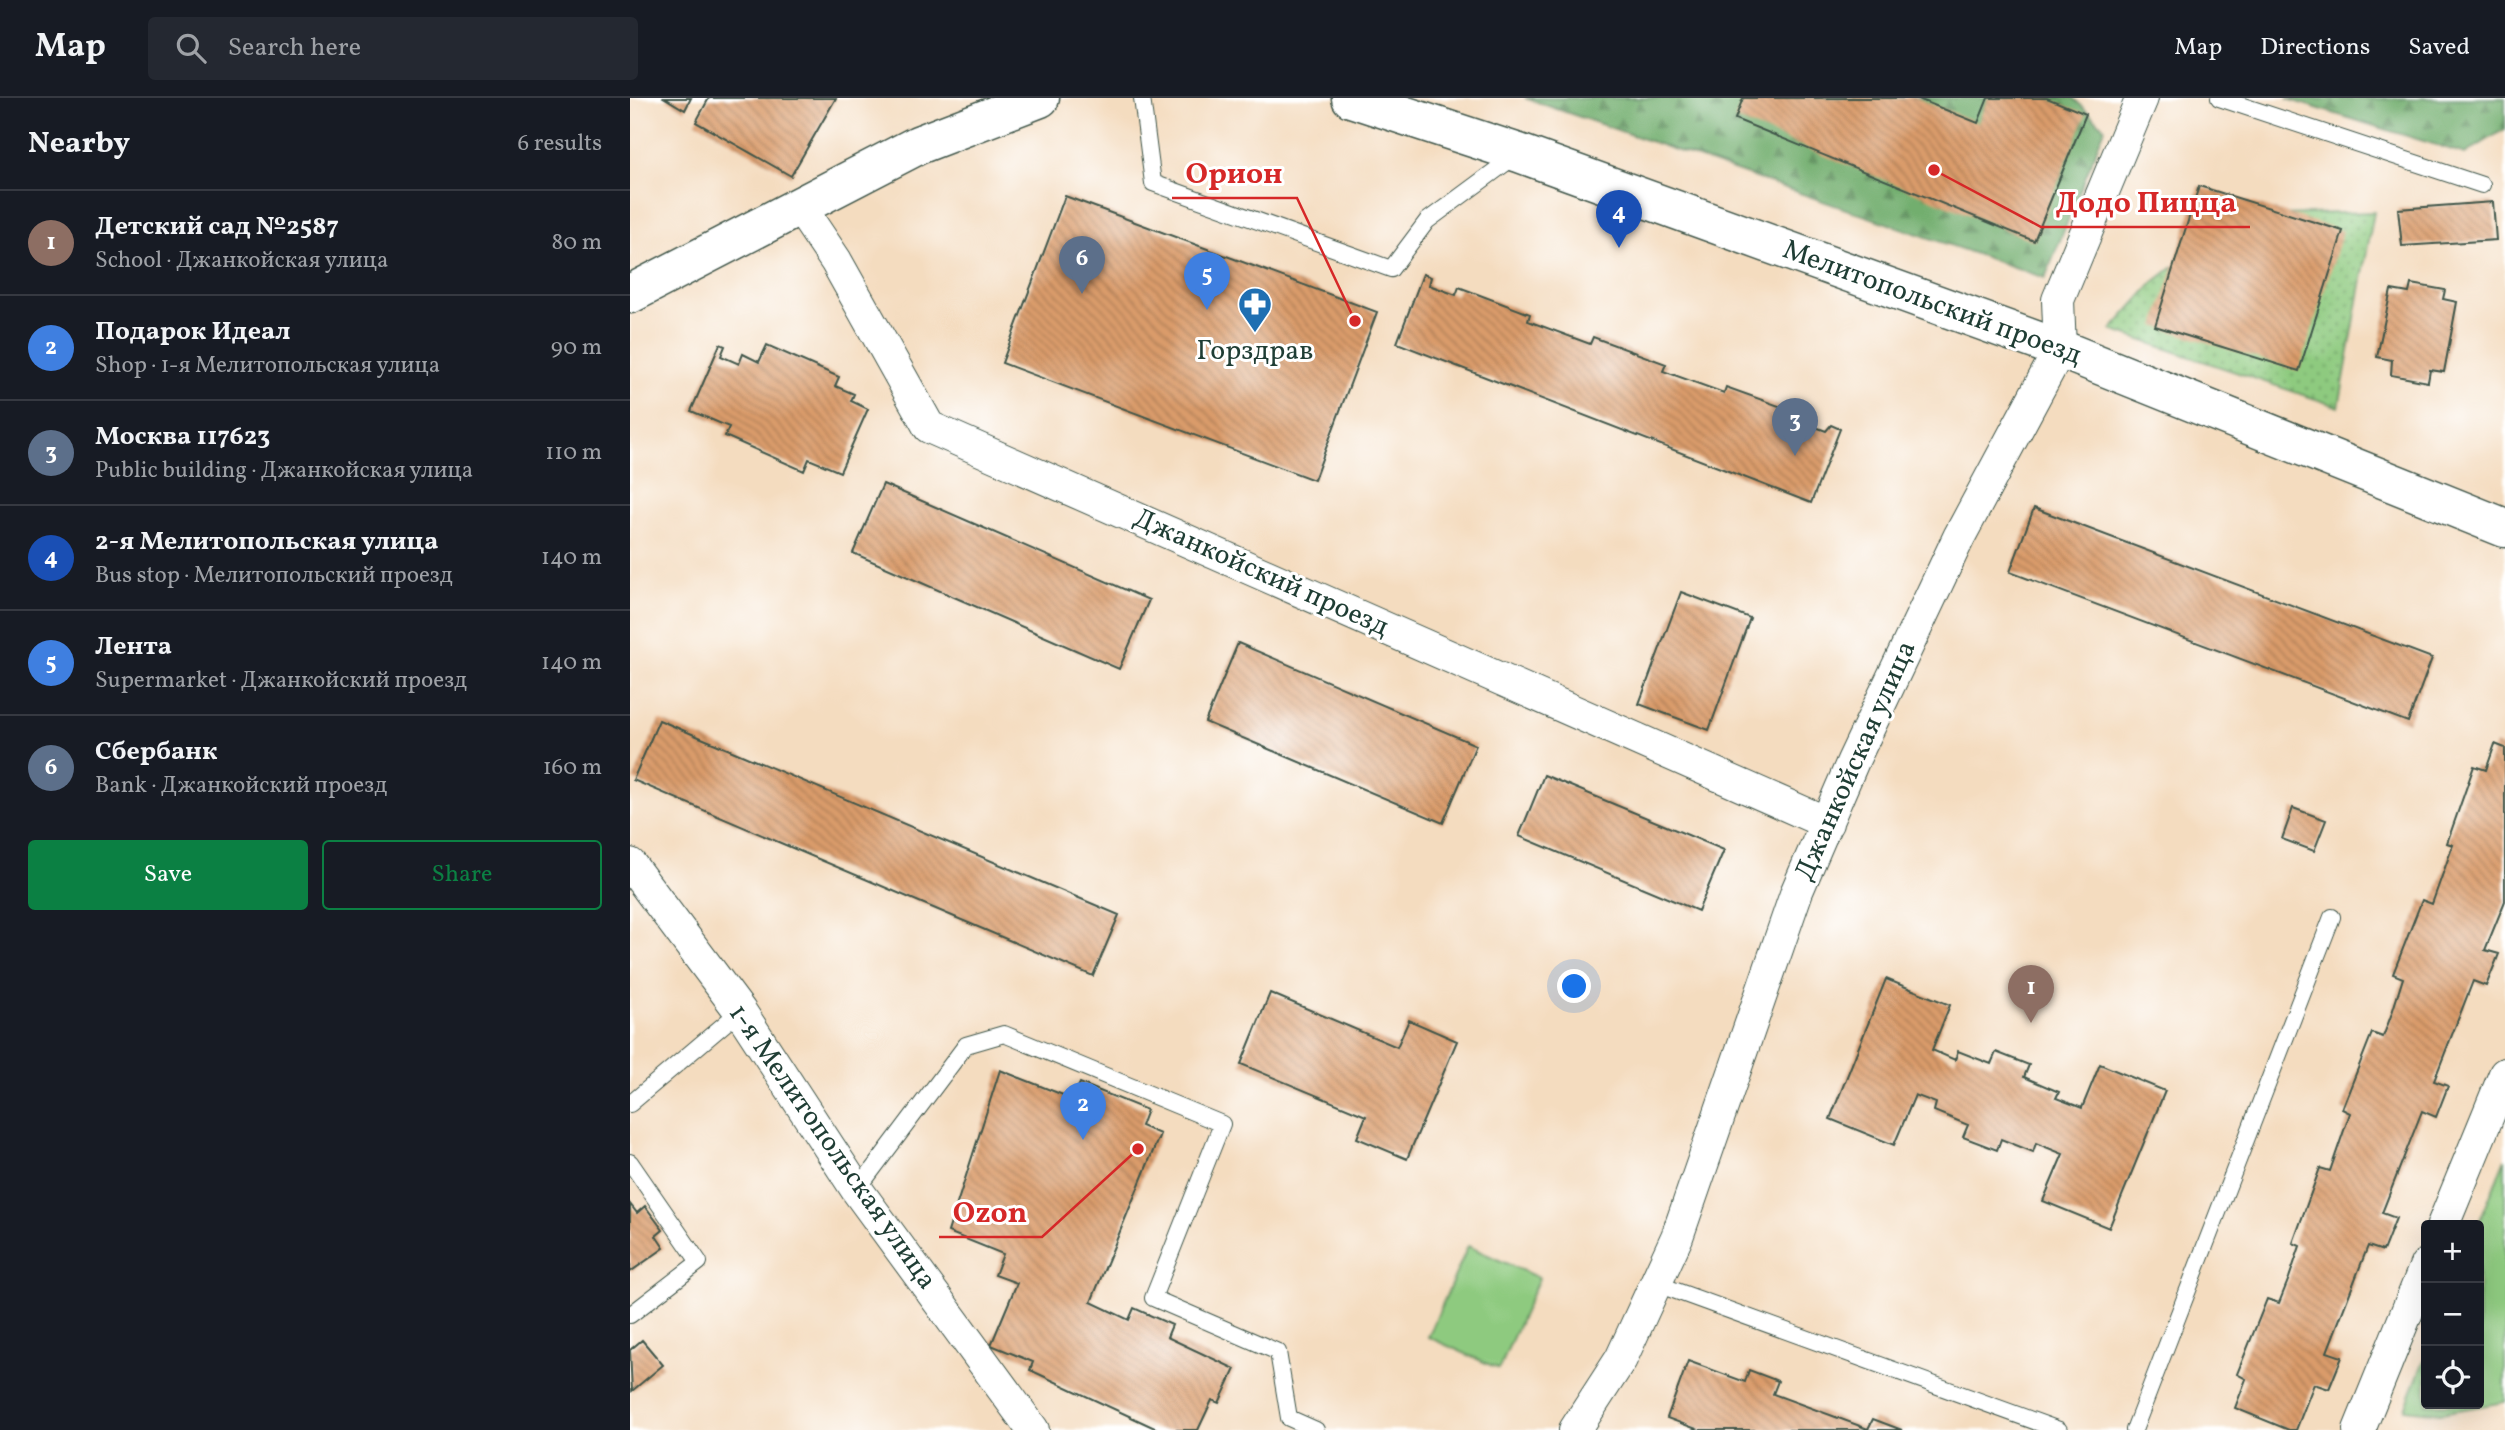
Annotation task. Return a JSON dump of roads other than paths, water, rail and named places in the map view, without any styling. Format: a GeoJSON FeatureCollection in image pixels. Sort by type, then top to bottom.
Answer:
{"type":"FeatureCollection","features":[{"type":"Feature","properties":{"kind":"street","name":"Мелитопольский проезд"},"geometry":{"type":"LineString","coordinates":[[1351,98],[1519,153],[2060,349],[2505,528]]}},
{"type":"Feature","properties":{"kind":"street"},"geometry":{"type":"LineString","coordinates":[[2060,349],[2057,300],[2142,98]]}},
{"type":"Feature","properties":{"kind":"street"},"geometry":{"type":"LineString","coordinates":[[630,294],[918,145],[1029,99]]}},
{"type":"Feature","properties":{"kind":"street","name":"Джанкойский проезд"},"geometry":{"type":"LineString","coordinates":[[799,206],[836,261],[929,427],[1827,823]]}},
{"type":"Feature","properties":{"kind":"street","name":"Джанкойская улица"},"geometry":{"type":"LineString","coordinates":[[1575,1430],[1621,1359],[1677,1237],[1797,891],[1827,823],[1959,537],[2060,349]]}},
{"type":"Feature","properties":{"kind":"street","name":"1-я Мелитопольская улица"},"geometry":{"type":"LineString","coordinates":[[630,864],[740,1011],[857,1190],[1034,1430]]}},
{"type":"Feature","properties":{"kind":"street"},"geometry":{"type":"LineString","coordinates":[[2445,1220],[2505,1074]]}},
{"type":"Feature","properties":{"kind":"street"},"geometry":{"type":"LineString","coordinates":[[2359,1430],[2421,1277]]}},
{"type":"Feature","properties":{"kind":"lane"},"geometry":{"type":"LineString","coordinates":[[1142,98],[1153,183],[1391,269],[1427,221],[1519,153]]}},
{"type":"Feature","properties":{"kind":"lane"},"geometry":{"type":"LineString","coordinates":[[2219,98],[2482,186]]}},
{"type":"Feature","properties":{"kind":"lane"},"geometry":{"type":"LineString","coordinates":[[2134,1430],[2332,917]]}},
{"type":"Feature","properties":{"kind":"lane"},"geometry":{"type":"LineString","coordinates":[[630,1104],[740,1011]]}},
{"type":"Feature","properties":{"kind":"lane"},"geometry":{"type":"LineString","coordinates":[[857,1190],[966,1045],[1004,1034],[1222,1124],[1153,1298],[1278,1352],[1289,1418],[1316,1430]]}},
{"type":"Feature","properties":{"kind":"lane"},"geometry":{"type":"LineString","coordinates":[[630,1162],[699,1262],[630,1314]]}},
{"type":"Feature","properties":{"kind":"lane"},"geometry":{"type":"LineString","coordinates":[[1657,1284],[2059,1430]]}},
{"type":"Feature","properties":{"kind":"place","name":"Додо Пицца"},"geometry":{"type":"Point","coordinates":[1934,170]}},
{"type":"Feature","properties":{"kind":"place","name":"2-я Мелитопольская улица"},"geometry":{"type":"Point","coordinates":[1619,248]}},
{"type":"Feature","properties":{"kind":"place","name":"Сбербанк"},"geometry":{"type":"Point","coordinates":[1082,294]}},
{"type":"Feature","properties":{"kind":"place","name":"Лента"},"geometry":{"type":"Point","coordinates":[1207,310]}},
{"type":"Feature","properties":{"kind":"place","name":"Орион"},"geometry":{"type":"Point","coordinates":[1355,321]}},
{"type":"Feature","properties":{"kind":"place","name":"Горздрав"},"geometry":{"type":"Point","coordinates":[1255,334]}},
{"type":"Feature","properties":{"kind":"place","name":"Москва 117623"},"geometry":{"type":"Point","coordinates":[1795,456]}},
{"type":"Feature","properties":{"kind":"place","name":"Детский сад №2587"},"geometry":{"type":"Point","coordinates":[2031,1023]}},
{"type":"Feature","properties":{"kind":"place","name":"Подарок Идеал"},"geometry":{"type":"Point","coordinates":[1083,1140]}},
{"type":"Feature","properties":{"kind":"place","name":"Ozon"},"geometry":{"type":"Point","coordinates":[1138,1149]}}]}
